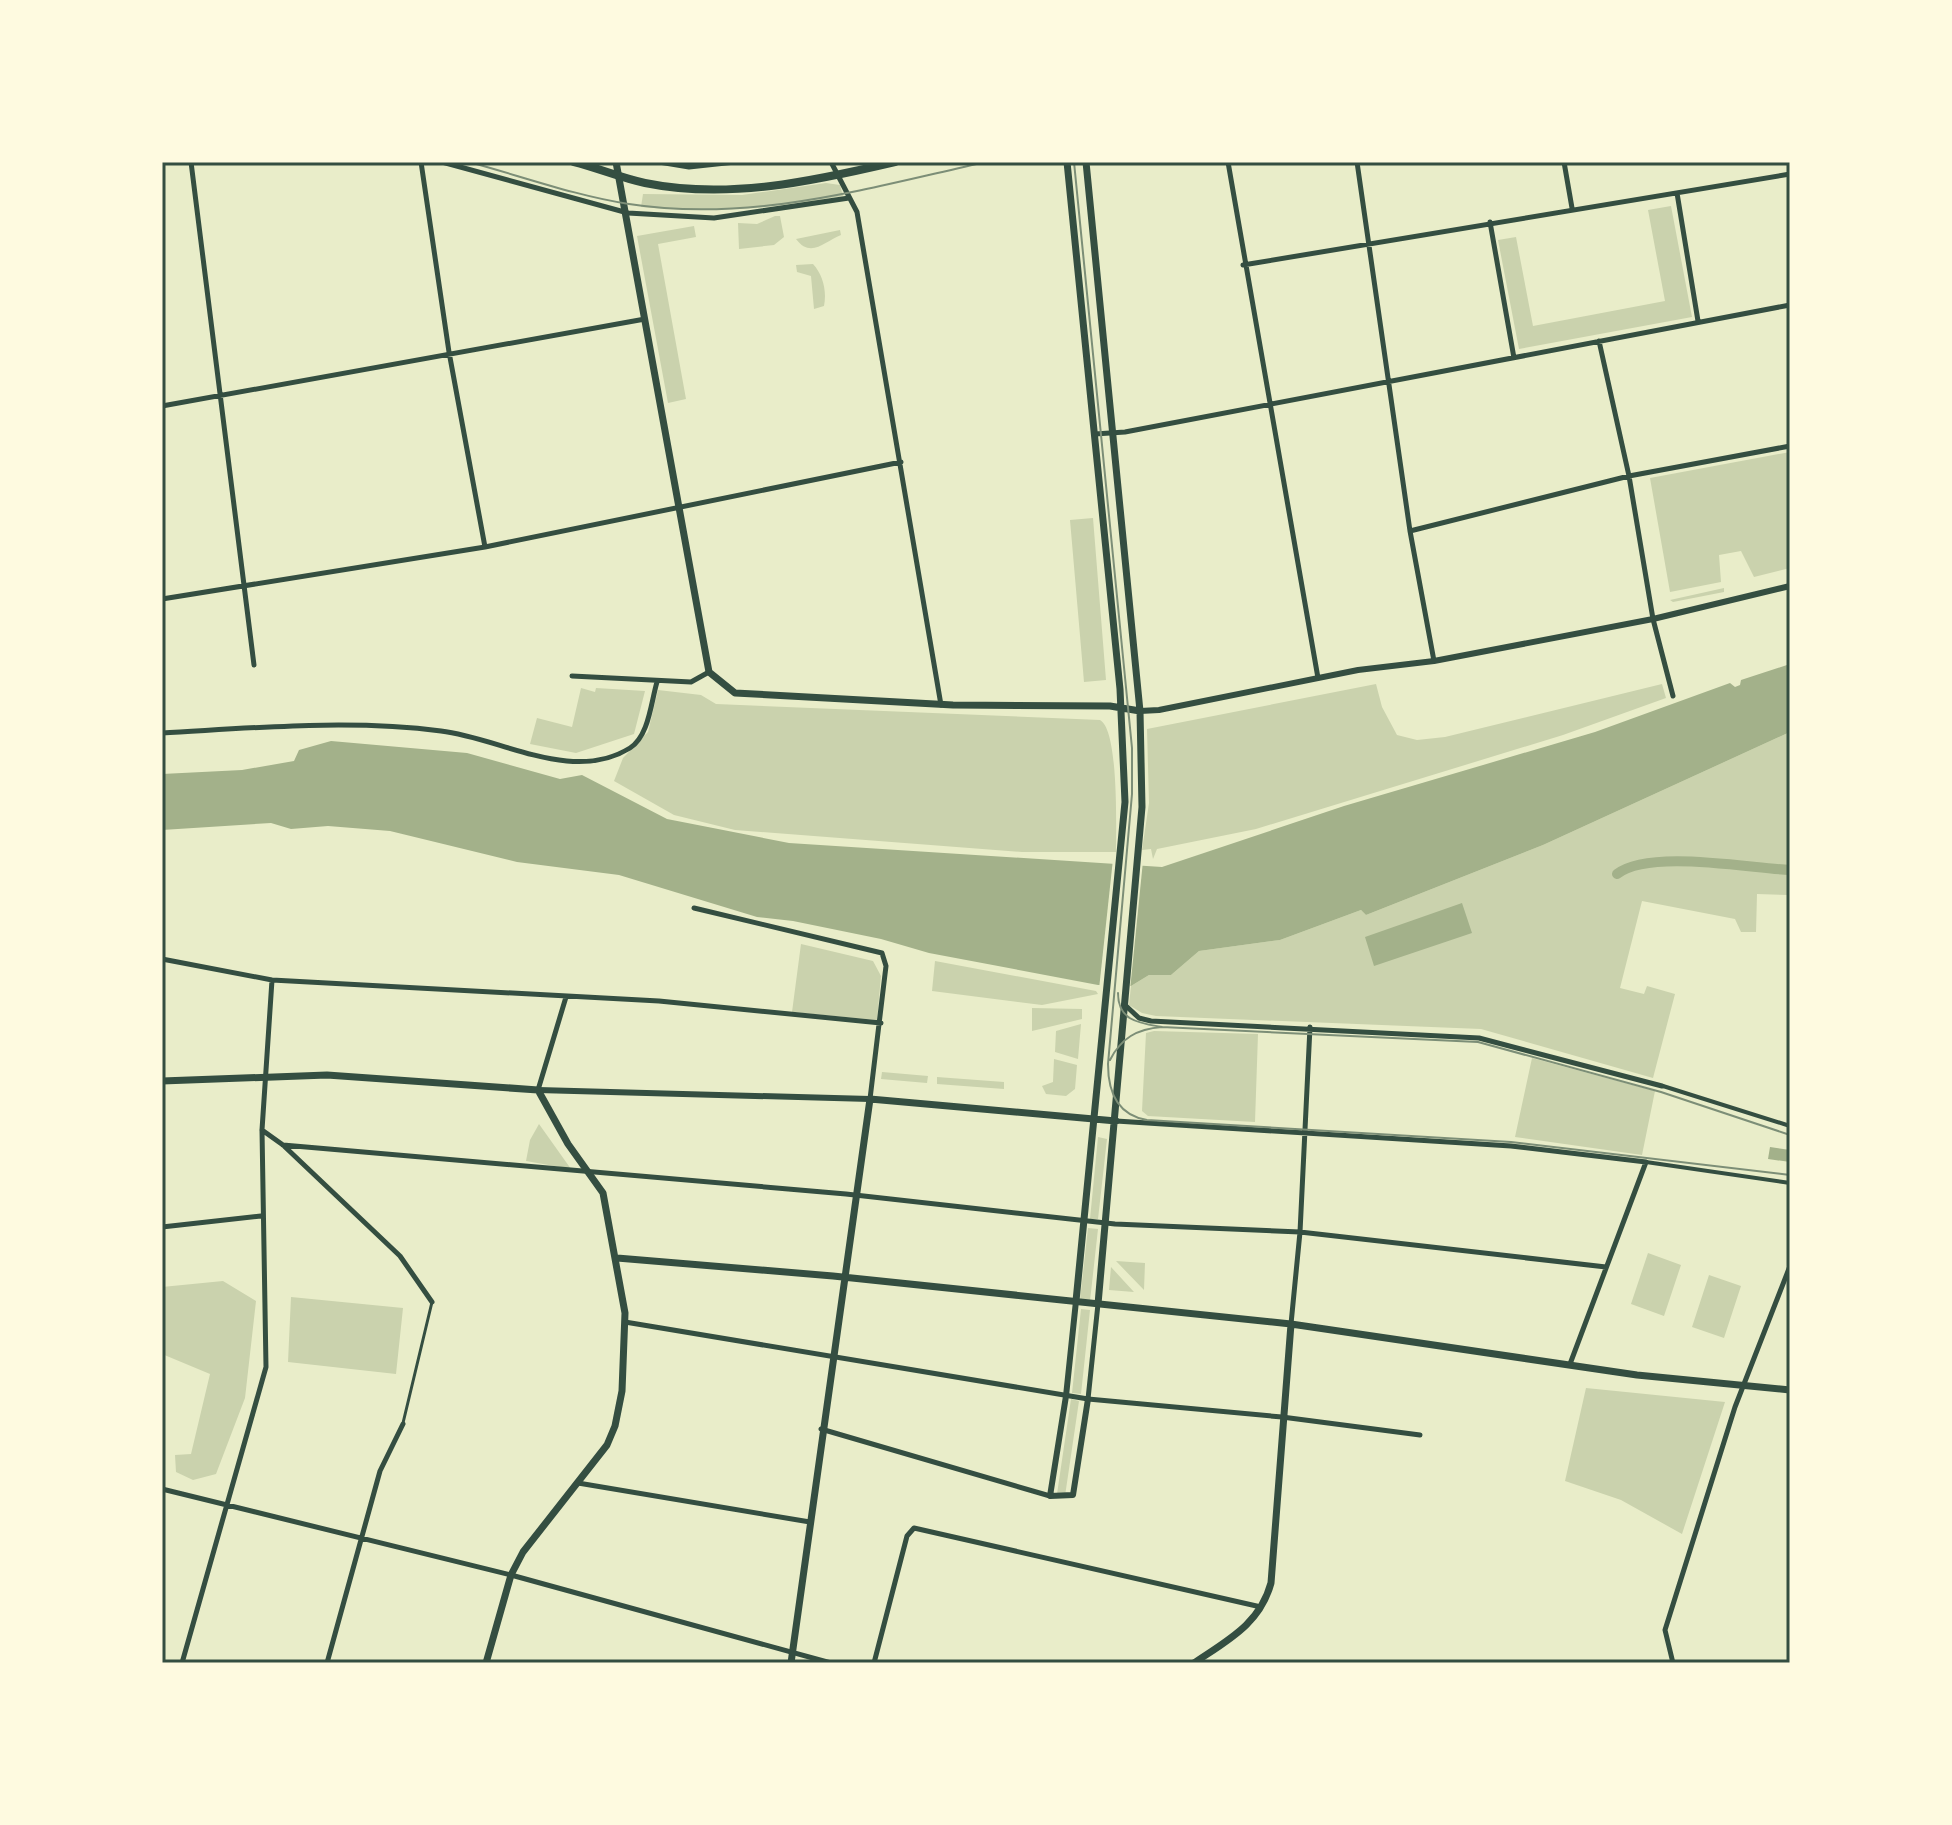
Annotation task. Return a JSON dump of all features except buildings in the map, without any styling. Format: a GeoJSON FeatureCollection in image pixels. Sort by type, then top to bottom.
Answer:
{"type":"FeatureCollection","features":[{"type":"Feature","properties":{"kind":"main road"},"geometry":{"type":"LineString","coordinates":[[574,162],[680,188],[749,188],[838,175],[895,162]]}},
{"type":"Feature","properties":{"kind":"main road"},"geometry":{"type":"LineString","coordinates":[[616,162],[628,213],[709,672],[735,693],[941,705],[1140,711]]}},
{"type":"Feature","properties":{"kind":"main road"},"geometry":{"type":"LineString","coordinates":[[1067,162],[1120,708],[1125,802],[1076,1301]]}},
{"type":"Feature","properties":{"kind":"main road"},"geometry":{"type":"LineString","coordinates":[[1086,162],[1140,711],[1143,780],[1098,1304]]}},
{"type":"Feature","properties":{"kind":"main road"},"geometry":{"type":"LineString","coordinates":[[162,1081],[327,1075],[538,1090],[568,1144],[603,1193],[617,1258],[625,1322],[622,1391],[615,1426],[597,1460],[523,1552],[511,1575],[486,1663]]}},
{"type":"Feature","properties":{"kind":"main road"},"geometry":{"type":"LineString","coordinates":[[791,1663],[821,1429],[870,1099],[1116,1121]]}},
{"type":"Feature","properties":{"kind":"main road"},"geometry":{"type":"LineString","coordinates":[[617,1258],[843,1277],[1291,1324],[1637,1375],[1790,1390]]}},
{"type":"Feature","properties":{"kind":"main road"},"geometry":{"type":"LineString","coordinates":[[1194,1663],[1243,1630],[1262,1607],[1271,1583],[1291,1324]]}},
{"type":"Feature","properties":{"kind":"street"},"geometry":{"type":"LineString","coordinates":[[191,162],[254,665]]}},
{"type":"Feature","properties":{"kind":"street"},"geometry":{"type":"LineString","coordinates":[[421,162],[449,352],[485,547]]}},
{"type":"Feature","properties":{"kind":"street"},"geometry":{"type":"LineString","coordinates":[[442,162],[628,213],[714,218],[849,198]]}},
{"type":"Feature","properties":{"kind":"street"},"geometry":{"type":"LineString","coordinates":[[659,162],[689,167],[735,162]]}},
{"type":"Feature","properties":{"kind":"street"},"geometry":{"type":"LineString","coordinates":[[831,162],[857,212],[941,705]]}},
{"type":"Feature","properties":{"kind":"street"},"geometry":{"type":"LineString","coordinates":[[1228,162],[1243,265],[1318,678]]}},
{"type":"Feature","properties":{"kind":"street"},"geometry":{"type":"LineString","coordinates":[[1357,162],[1410,531],[1434,661]]}},
{"type":"Feature","properties":{"kind":"street"},"geometry":{"type":"LineString","coordinates":[[1564,162],[1572,208]]}},
{"type":"Feature","properties":{"kind":"street"},"geometry":{"type":"LineString","coordinates":[[1243,265],[1790,174]]}},
{"type":"Feature","properties":{"kind":"street"},"geometry":{"type":"LineString","coordinates":[[1677,193],[1698,321]]}},
{"type":"Feature","properties":{"kind":"street"},"geometry":{"type":"LineString","coordinates":[[1490,222],[1514,358]]}},
{"type":"Feature","properties":{"kind":"street"},"geometry":{"type":"LineString","coordinates":[[1095,434],[1389,382],[1790,305]]}},
{"type":"Feature","properties":{"kind":"street"},"geometry":{"type":"LineString","coordinates":[[162,406],[646,319]]}},
{"type":"Feature","properties":{"kind":"street"},"geometry":{"type":"LineString","coordinates":[[1599,341],[1629,476],[1653,619],[1673,696]]}},
{"type":"Feature","properties":{"kind":"street"},"geometry":{"type":"LineString","coordinates":[[1410,531],[1629,476],[1790,446]]}},
{"type":"Feature","properties":{"kind":"street"},"geometry":{"type":"LineString","coordinates":[[162,599],[485,547],[901,462]]}},
{"type":"Feature","properties":{"kind":"street"},"geometry":{"type":"LineString","coordinates":[[1140,711],[1159,710],[1318,678],[1434,661],[1653,619],[1790,586]]}},
{"type":"Feature","properties":{"kind":"street"},"geometry":{"type":"LineString","coordinates":[[572,676],[691,682],[709,672]]}},
{"type":"Feature","properties":{"kind":"street"},"geometry":{"type":"LineString","coordinates":[[162,733],[331,725],[441,731],[555,761],[576,762],[620,751],[641,737],[657,682]]}},
{"type":"Feature","properties":{"kind":"street"},"geometry":{"type":"LineString","coordinates":[[566,997],[538,1090],[870,1099],[886,966],[882,953],[694,908]]}},
{"type":"Feature","properties":{"kind":"street"},"geometry":{"type":"LineString","coordinates":[[162,959],[272,980],[659,1001],[881,1023]]}},
{"type":"Feature","properties":{"kind":"street"},"geometry":{"type":"LineString","coordinates":[[182,1663],[266,1367],[261,1216],[262,1130],[272,980]]}},
{"type":"Feature","properties":{"kind":"street"},"geometry":{"type":"LineString","coordinates":[[1124,1000],[1129,1011],[1146,1020],[1479,1038],[1662,1086],[1790,1126]]}},
{"type":"Feature","properties":{"kind":"street"},"geometry":{"type":"LineString","coordinates":[[1291,1324],[1300,1232],[1310,1027]]}},
{"type":"Feature","properties":{"kind":"street"},"geometry":{"type":"LineString","coordinates":[[1116,1121],[1511,1146],[1790,1183]]}},
{"type":"Feature","properties":{"kind":"street"},"geometry":{"type":"LineString","coordinates":[[262,1130],[283,1145],[400,1256],[432,1302]]}},
{"type":"Feature","properties":{"kind":"street"},"geometry":{"type":"LineString","coordinates":[[283,1145],[856,1195],[1106,1223],[1300,1232],[1606,1267]]}},
{"type":"Feature","properties":{"kind":"street"},"geometry":{"type":"LineString","coordinates":[[1570,1364],[1646,1162]]}},
{"type":"Feature","properties":{"kind":"street"},"geometry":{"type":"LineString","coordinates":[[162,1227],[261,1216]]}},
{"type":"Feature","properties":{"kind":"street"},"geometry":{"type":"LineString","coordinates":[[1673,1663],[1665,1630],[1743,1384],[1790,1266]]}},
{"type":"Feature","properties":{"kind":"street"},"geometry":{"type":"LineString","coordinates":[[1050,1496],[1066,1396],[1076,1301]]}},
{"type":"Feature","properties":{"kind":"street"},"geometry":{"type":"LineString","coordinates":[[821,1429],[1050,1496],[1073,1495],[1088,1399],[1098,1304]]}},
{"type":"Feature","properties":{"kind":"street"},"geometry":{"type":"LineString","coordinates":[[625,1322],[1066,1396],[1282,1417],[1420,1435]]}},
{"type":"Feature","properties":{"kind":"street"},"geometry":{"type":"LineString","coordinates":[[327,1663],[380,1471],[403,1424]]}},
{"type":"Feature","properties":{"kind":"street"},"geometry":{"type":"LineString","coordinates":[[578,1483],[810,1522]]}},
{"type":"Feature","properties":{"kind":"street"},"geometry":{"type":"LineString","coordinates":[[162,1489],[511,1575],[831,1663]]}},
{"type":"Feature","properties":{"kind":"street"},"geometry":{"type":"LineString","coordinates":[[874,1663],[907,1536],[914,1528],[1262,1607]]}},
{"type":"Feature","properties":{"kind":"lane"},"geometry":{"type":"LineString","coordinates":[[403,1424],[432,1302]]}},
{"type":"Feature","properties":{"kind":"shaded area"},"geometry":{"type":"Polygon","coordinates":[[[826,183],[840,185],[843,196],[742,209],[641,207],[643,194],[742,195],[826,183]]]}},
{"type":"Feature","properties":{"kind":"shaded area"},"geometry":{"type":"Polygon","coordinates":[[[1671,206],[1692,317],[1519,349],[1498,240],[1516,237],[1533,326],[1665,301],[1648,210],[1671,206]]]}},
{"type":"Feature","properties":{"kind":"shaded area"},"geometry":{"type":"Polygon","coordinates":[[[780,216],[784,237],[774,245],[739,249],[738,223],[757,224],[780,216]]]}},
{"type":"Feature","properties":{"kind":"shaded area"},"geometry":{"type":"Polygon","coordinates":[[[694,226],[696,237],[658,244],[686,399],[668,403],[637,236],[694,226]]]}},
{"type":"Feature","properties":{"kind":"shaded area"},"geometry":{"type":"Polygon","coordinates":[[[840,230],[841,235],[818,247],[807,248],[796,239],[840,230]]]}},
{"type":"Feature","properties":{"kind":"shaded area"},"geometry":{"type":"Polygon","coordinates":[[[813,264],[822,278],[825,295],[824,306],[814,309],[811,276],[797,272],[796,265],[813,264]]]}},
{"type":"Feature","properties":{"kind":"shaded area"},"geometry":{"type":"Polygon","coordinates":[[[1790,452],[1790,568],[1754,577],[1741,551],[1719,555],[1721,582],[1670,592],[1650,478],[1790,452]]]}},
{"type":"Feature","properties":{"kind":"shaded area"},"geometry":{"type":"Polygon","coordinates":[[[1093,518],[1106,680],[1084,682],[1070,520],[1093,518]]]}},
{"type":"Feature","properties":{"kind":"shaded area"},"geometry":{"type":"Polygon","coordinates":[[[1724,588],[1724,592],[1673,602],[1670,600],[1724,588]]]}},
{"type":"Feature","properties":{"kind":"shaded area"},"geometry":{"type":"Polygon","coordinates":[[[1790,664],[1790,732],[1543,845],[1366,915],[1361,910],[1280,940],[1199,951],[1171,975],[1149,975],[1131,986],[1098,985],[929,953],[881,939],[757,917],[619,875],[517,862],[390,831],[328,826],[291,829],[271,823],[162,830],[162,774],[242,770],[294,761],[299,750],[331,741],[467,753],[560,779],[582,775],[667,819],[789,843],[1162,867],[1344,806],[1595,732],[1730,683],[1735,687],[1740,685],[1741,680],[1790,664]]]}},
{"type":"Feature","properties":{"kind":"shaded area"},"geometry":{"type":"Polygon","coordinates":[[[1376,684],[1382,707],[1397,735],[1417,740],[1445,737],[1662,684],[1666,698],[1563,735],[1256,829],[1157,849],[1153,859],[1151,849],[1142,850],[1149,803],[1147,729],[1376,684]]]}},
{"type":"Feature","properties":{"kind":"shaded area"},"geometry":{"type":"Polygon","coordinates":[[[581,688],[595,692],[596,688],[645,691],[634,734],[576,753],[530,744],[537,718],[572,727],[581,688]]]}},
{"type":"Feature","properties":{"kind":"shaded area"},"geometry":{"type":"Polygon","coordinates":[[[658,690],[701,695],[716,704],[1100,720],[1111,742],[1116,852],[1022,852],[735,830],[674,815],[614,781],[623,758],[648,732],[658,690]]]}},
{"type":"Feature","properties":{"kind":"shaded area"},"geometry":{"type":"Polygon","coordinates":[[[1790,732],[1790,895],[1757,894],[1756,932],[1741,932],[1735,919],[1642,901],[1620,988],[1644,994],[1647,986],[1675,994],[1653,1078],[1481,1029],[1156,1016],[1142,1013],[1129,1005],[1131,986],[1149,975],[1171,975],[1199,951],[1280,940],[1361,910],[1366,915],[1543,845],[1790,732]]]}},
{"type":"Feature","properties":{"kind":"shaded area"},"geometry":{"type":"Polygon","coordinates":[[[1462,903],[1472,933],[1374,966],[1365,937],[1462,903]]]}},
{"type":"Feature","properties":{"kind":"shaded area"},"geometry":{"type":"Polygon","coordinates":[[[801,944],[873,961],[881,976],[877,1020],[792,1012],[801,944]]]}},
{"type":"Feature","properties":{"kind":"shaded area"},"geometry":{"type":"Polygon","coordinates":[[[935,961],[1096,991],[1098,994],[1042,1005],[932,991],[935,961]]]}},
{"type":"Feature","properties":{"kind":"shaded area"},"geometry":{"type":"Polygon","coordinates":[[[1032,1008],[1082,1009],[1082,1019],[1032,1031],[1032,1008]]]}},
{"type":"Feature","properties":{"kind":"shaded area"},"geometry":{"type":"Polygon","coordinates":[[[1081,1024],[1078,1059],[1055,1052],[1056,1031],[1081,1024]]]}},
{"type":"Feature","properties":{"kind":"shaded area"},"geometry":{"type":"Polygon","coordinates":[[[1146,1033],[1258,1034],[1255,1122],[1148,1116],[1142,1111],[1146,1033]]]}},
{"type":"Feature","properties":{"kind":"shaded area"},"geometry":{"type":"Polygon","coordinates":[[[1532,1058],[1655,1091],[1642,1155],[1515,1137],[1532,1058]]]}},
{"type":"Feature","properties":{"kind":"shaded area"},"geometry":{"type":"Polygon","coordinates":[[[1054,1059],[1077,1065],[1075,1089],[1066,1096],[1046,1094],[1042,1086],[1053,1082],[1054,1059]]]}},
{"type":"Feature","properties":{"kind":"shaded area"},"geometry":{"type":"Polygon","coordinates":[[[882,1072],[928,1076],[927,1083],[881,1079],[882,1072]]]}},
{"type":"Feature","properties":{"kind":"shaded area"},"geometry":{"type":"Polygon","coordinates":[[[937,1077],[1004,1082],[1004,1089],[937,1084],[937,1077]]]}},
{"type":"Feature","properties":{"kind":"shaded area"},"geometry":{"type":"Polygon","coordinates":[[[539,1124],[571,1169],[526,1161],[530,1140],[539,1124]]]}},
{"type":"Feature","properties":{"kind":"shaded area"},"geometry":{"type":"Polygon","coordinates":[[[1098,1137],[1107,1139],[1098,1219],[1090,1219],[1098,1137]]]}},
{"type":"Feature","properties":{"kind":"shaded area"},"geometry":{"type":"Polygon","coordinates":[[[1770,1147],[1790,1150],[1790,1162],[1768,1159],[1770,1147]]]}},
{"type":"Feature","properties":{"kind":"shaded area"},"geometry":{"type":"Polygon","coordinates":[[[1088,1228],[1098,1229],[1090,1301],[1080,1300],[1088,1228]]]}},
{"type":"Feature","properties":{"kind":"shaded area"},"geometry":{"type":"Polygon","coordinates":[[[1648,1253],[1681,1265],[1664,1316],[1631,1304],[1648,1253]]]}},
{"type":"Feature","properties":{"kind":"shaded area"},"geometry":{"type":"Polygon","coordinates":[[[1116,1261],[1145,1263],[1144,1290],[1116,1261]]]}},
{"type":"Feature","properties":{"kind":"shaded area"},"geometry":{"type":"Polygon","coordinates":[[[1111,1267],[1134,1292],[1109,1290],[1111,1267]]]}},
{"type":"Feature","properties":{"kind":"shaded area"},"geometry":{"type":"Polygon","coordinates":[[[1709,1275],[1741,1286],[1724,1338],[1692,1327],[1709,1275]]]}},
{"type":"Feature","properties":{"kind":"shaded area"},"geometry":{"type":"Polygon","coordinates":[[[223,1281],[256,1301],[245,1398],[216,1474],[193,1480],[176,1472],[175,1455],[191,1454],[210,1374],[162,1354],[162,1287],[223,1281]]]}},
{"type":"Feature","properties":{"kind":"shaded area"},"geometry":{"type":"Polygon","coordinates":[[[291,1297],[403,1308],[396,1374],[288,1362],[291,1297]]]}},
{"type":"Feature","properties":{"kind":"shaded area"},"geometry":{"type":"Polygon","coordinates":[[[1081,1309],[1090,1310],[1081,1394],[1072,1393],[1081,1309]]]}},
{"type":"Feature","properties":{"kind":"shaded area"},"geometry":{"type":"Polygon","coordinates":[[[1586,1388],[1725,1402],[1682,1534],[1621,1500],[1565,1481],[1586,1388]]]}},
{"type":"Feature","properties":{"kind":"shaded area"},"geometry":{"type":"Polygon","coordinates":[[[1071,1399],[1079,1401],[1065,1496],[1057,1494],[1071,1399]]]}},
{"type":"Feature","properties":{"kind":"pier"},"geometry":{"type":"Polygon","coordinates":[[[1113,859],[1143,861],[1130,990],[1099,989],[1113,859]]]}},
{"type":"Feature","properties":{"kind":"waterway"},"geometry":{"type":"LineString","coordinates":[[1617,874],[1632,867],[1675,861],[1790,870]]}},
{"type":"Feature","properties":{"kind":"tram line"},"geometry":{"type":"LineString","coordinates":[[469,162],[569,191],[629,204],[675,209],[720,209],[809,200],[986,162]]}},
{"type":"Feature","properties":{"kind":"tram line"},"geometry":{"type":"LineString","coordinates":[[1074,162],[1132,748],[1132,794],[1108,1064],[1116,1100],[1128,1113],[1147,1120],[1511,1142],[1790,1175]]}},
{"type":"Feature","properties":{"kind":"tram line"},"geometry":{"type":"LineString","coordinates":[[1118,993],[1122,1010],[1131,1019],[1162,1027]]}},
{"type":"Feature","properties":{"kind":"tram line"},"geometry":{"type":"LineString","coordinates":[[1110,1060],[1119,1046],[1131,1036],[1162,1027],[1478,1042],[1661,1092],[1790,1135]]}}]}
